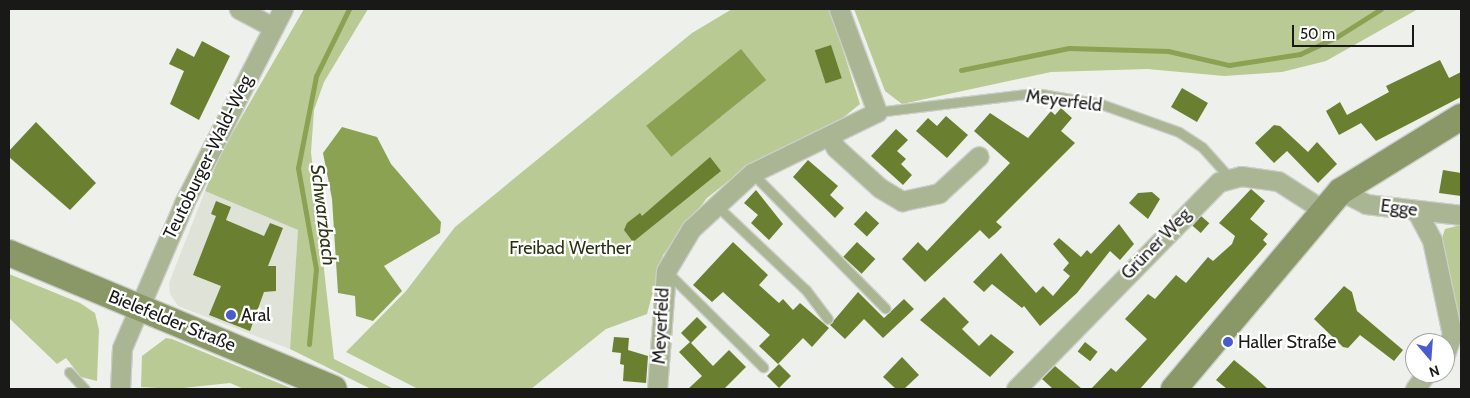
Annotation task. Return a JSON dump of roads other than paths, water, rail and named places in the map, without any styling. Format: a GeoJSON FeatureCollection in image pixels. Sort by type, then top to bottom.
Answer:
{"type":"FeatureCollection","features":[{"type":"Feature","properties":{"kind":"street"},"geometry":{"type":"LineString","coordinates":[[239,9],[273,27]]}},
{"type":"Feature","properties":{"kind":"street","name":"Teutoburger-Wald-Weg"},"geometry":{"type":"LineString","coordinates":[[120,389],[122,348],[139,307],[206,152],[283,9]]}},
{"type":"Feature","properties":{"kind":"street"},"geometry":{"type":"LineString","coordinates":[[839,9],[876,112]]}},
{"type":"Feature","properties":{"kind":"street","name":"Meyerfeld"},"geometry":{"type":"LineString","coordinates":[[657,389],[666,271],[691,229],[714,203],[752,173],[876,112]]}},
{"type":"Feature","properties":{"kind":"street"},"geometry":{"type":"LineString","coordinates":[[1174,389],[1322,210],[1341,190],[1461,117]]}},
{"type":"Feature","properties":{"kind":"street"},"geometry":{"type":"LineString","coordinates":[[829,136],[836,148],[880,188],[902,201],[939,193],[980,156]]}},
{"type":"Feature","properties":{"kind":"street"},"geometry":{"type":"LineString","coordinates":[[1229,177],[1278,181],[1322,210]]}},
{"type":"Feature","properties":{"kind":"street","name":"Grüner Weg"},"geometry":{"type":"LineString","coordinates":[[1016,389],[1207,190],[1229,177]]}},
{"type":"Feature","properties":{"kind":"street","name":"Egge"},"geometry":{"type":"LineString","coordinates":[[1341,190],[1355,201],[1458,215]]}},
{"type":"Feature","properties":{"kind":"street"},"geometry":{"type":"LineString","coordinates":[[1416,210],[1432,240],[1452,333]]}},
{"type":"Feature","properties":{"kind":"street"},"geometry":{"type":"LineString","coordinates":[[1432,240],[1458,215]]}},
{"type":"Feature","properties":{"kind":"street","name":"Bielefelder Straße"},"geometry":{"type":"LineString","coordinates":[[9,253],[334,389]]}},
{"type":"Feature","properties":{"kind":"lane","name":"Meyerfeld"},"geometry":{"type":"LineString","coordinates":[[876,112],[1035,93],[1101,104],[1180,132],[1202,147],[1229,177]]}},
{"type":"Feature","properties":{"kind":"lane"},"geometry":{"type":"LineString","coordinates":[[752,173],[885,308]]}},
{"type":"Feature","properties":{"kind":"lane"},"geometry":{"type":"LineString","coordinates":[[714,203],[806,290],[828,319]]}},
{"type":"Feature","properties":{"kind":"lane"},"geometry":{"type":"LineString","coordinates":[[666,271],[763,367]]}},
{"type":"Feature","properties":{"kind":"lane"},"geometry":{"type":"LineString","coordinates":[[69,372],[85,389]]}},
{"type":"Feature","properties":{"kind":"waterway","name":"Schwarzbach"},"geometry":{"type":"LineString","coordinates":[[309,344],[316,269],[298,168],[316,76],[349,9]]}},
{"type":"Feature","properties":{"kind":"waterway"},"geometry":{"type":"LineString","coordinates":[[961,70],[1069,48],[1168,51],[1229,65],[1300,54],[1335,38],[1381,9]]}},
{"type":"Feature","properties":{"kind":"place","name":"Aral"},"geometry":{"type":"Point","coordinates":[231,315]}},
{"type":"Feature","properties":{"kind":"place","name":"Haller Straße"},"geometry":{"type":"Point","coordinates":[1228,342]}},
{"type":"Feature","properties":{"kind":"park label","name":"Freibad Werther"},"geometry":{"type":"Point","coordinates":[570,248]}}]}
